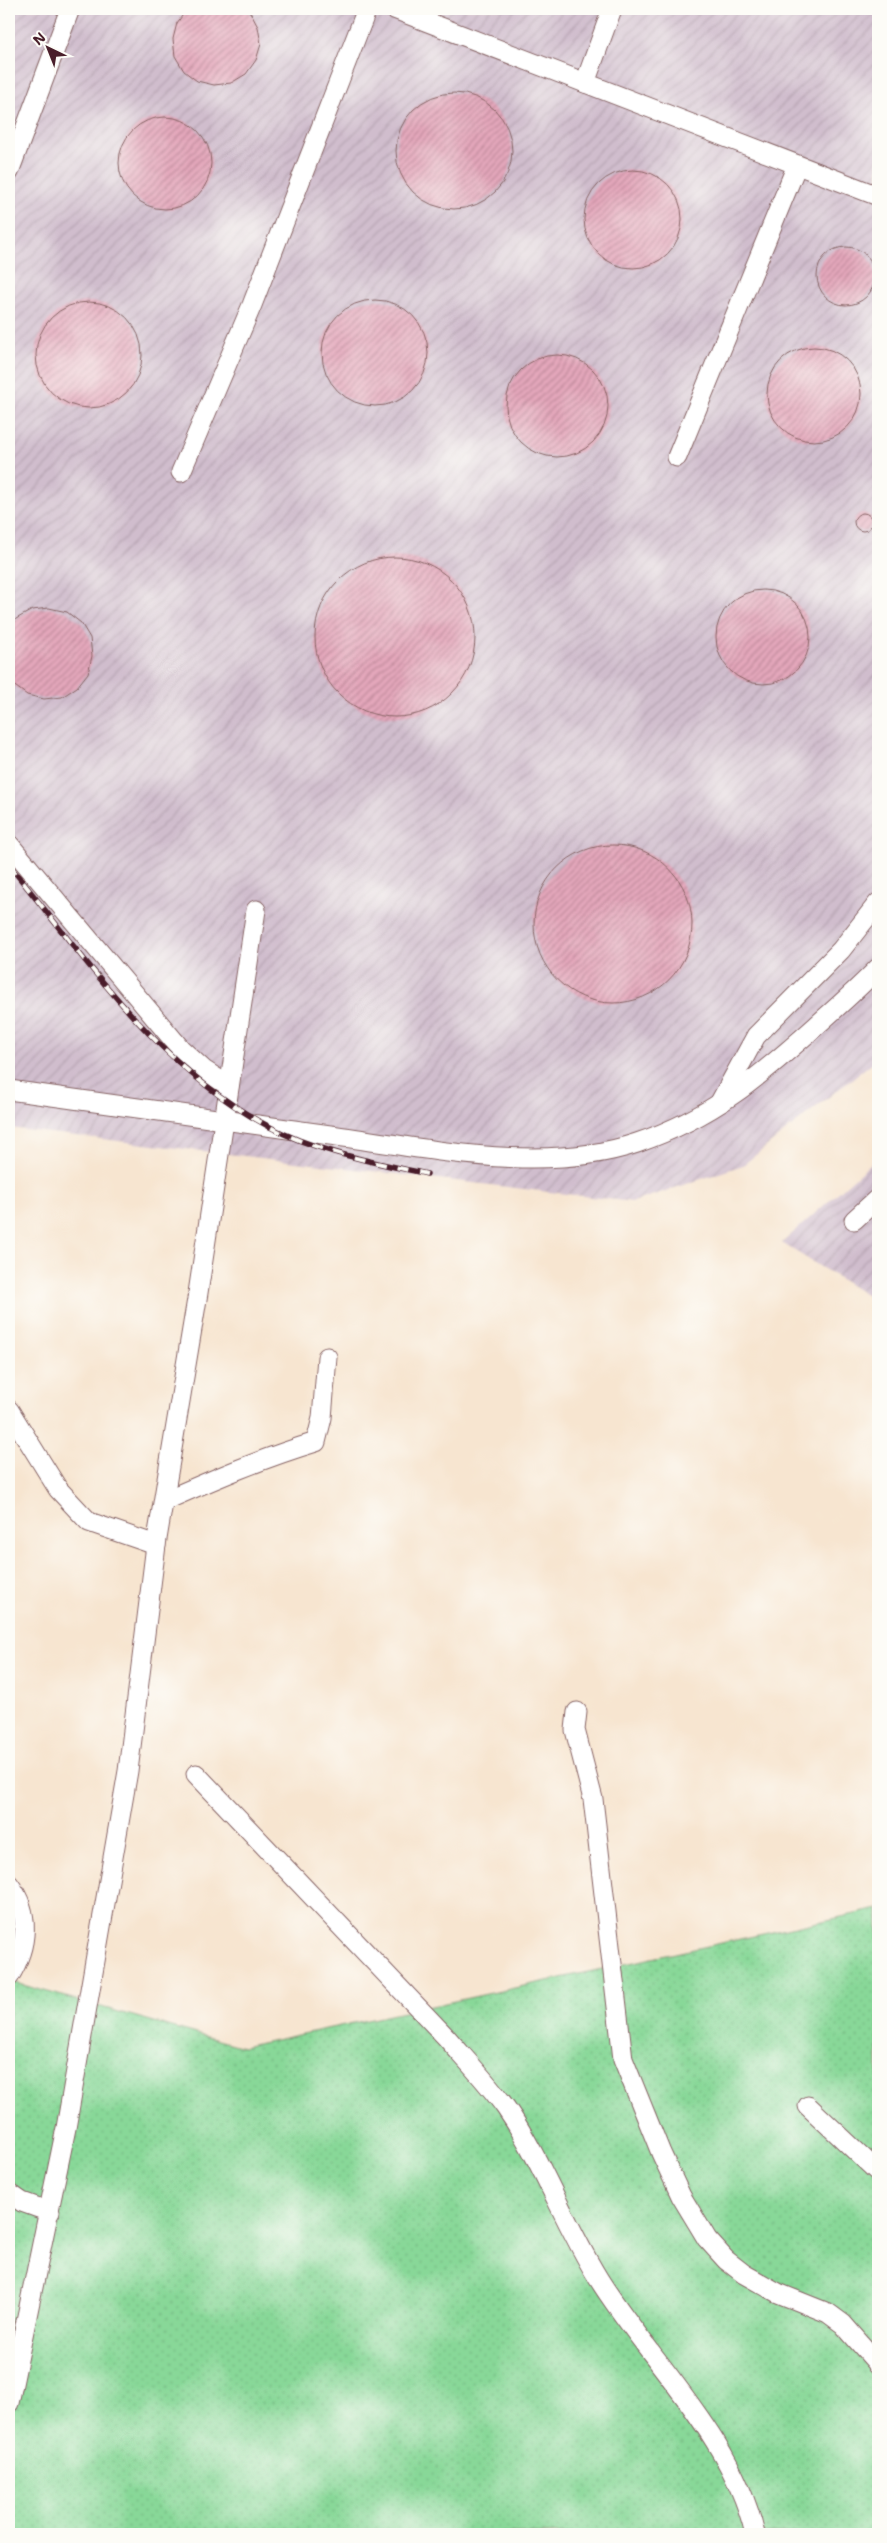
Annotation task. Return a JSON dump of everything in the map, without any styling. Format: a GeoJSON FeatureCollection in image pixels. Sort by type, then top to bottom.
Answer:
{"type":"FeatureCollection","features":[{"type":"Feature","properties":{"kind":"street"},"geometry":{"type":"LineString","coordinates":[[9,172],[70,9]]}},
{"type":"Feature","properties":{"kind":"street"},"geometry":{"type":"LineString","coordinates":[[181,472],[252,305],[366,9]]}},
{"type":"Feature","properties":{"kind":"street"},"geometry":{"type":"LineString","coordinates":[[394,9],[878,196]]}},
{"type":"Feature","properties":{"kind":"street"},"geometry":{"type":"LineString","coordinates":[[586,84],[612,9]]}},
{"type":"Feature","properties":{"kind":"street"},"geometry":{"type":"LineString","coordinates":[[678,457],[796,165]]}},
{"type":"Feature","properties":{"kind":"street"},"geometry":{"type":"LineString","coordinates":[[9,844],[181,1049],[204,1070],[229,1086]]}},
{"type":"Feature","properties":{"kind":"street"},"geometry":{"type":"LineString","coordinates":[[718,1107],[756,1036],[841,950],[878,903]]}},
{"type":"Feature","properties":{"kind":"street"},"geometry":{"type":"LineString","coordinates":[[9,2403],[50,2212],[128,1771],[156,1545],[256,910]]}},
{"type":"Feature","properties":{"kind":"street"},"geometry":{"type":"LineString","coordinates":[[9,1090],[224,1121],[525,1159],[582,1156],[635,1144],[680,1126],[718,1107],[765,1072],[878,968]]}},
{"type":"Feature","properties":{"kind":"street"},"geometry":{"type":"LineString","coordinates":[[854,1220],[878,1198]]}},
{"type":"Feature","properties":{"kind":"street"},"geometry":{"type":"LineString","coordinates":[[164,1501],[223,1475],[316,1442],[322,1418],[326,1357]]}},
{"type":"Feature","properties":{"kind":"street"},"geometry":{"type":"LineString","coordinates":[[9,1410],[58,1489],[89,1522],[156,1545]]}},
{"type":"Feature","properties":{"kind":"street"},"geometry":{"type":"LineString","coordinates":[[577,1712],[575,1730],[593,1799],[623,2059],[660,2153],[681,2196],[707,2239],[726,2260],[744,2274],[778,2293],[828,2313],[843,2324],[878,2364]]}},
{"type":"Feature","properties":{"kind":"street"},"geometry":{"type":"LineString","coordinates":[[196,1774],[447,2038],[485,2081],[506,2109],[598,2278],[725,2459],[739,2482],[755,2534]]}},
{"type":"Feature","properties":{"kind":"street"},"geometry":{"type":"LineString","coordinates":[[9,1884],[25,1915],[23,1944],[9,1977]]}},
{"type":"Feature","properties":{"kind":"street"},"geometry":{"type":"LineString","coordinates":[[808,2106],[878,2172]]}},
{"type":"Feature","properties":{"kind":"street"},"geometry":{"type":"LineString","coordinates":[[9,2193],[22,2202],[50,2212]]}},
{"type":"Feature","properties":{"kind":"shaded area"},"geometry":{"type":"Polygon","coordinates":[[[9,9],[878,9],[878,1058],[743,1165],[633,1202],[9,1128],[9,9]]]}},
{"type":"Feature","properties":{"kind":"shaded area"},"geometry":{"type":"Polygon","coordinates":[[[878,1157],[878,1299],[866,1295],[782,1243],[878,1157]]]}},
{"type":"Feature","properties":{"kind":"green space"},"geometry":{"type":"Polygon","coordinates":[[[878,1909],[878,2534],[9,2534],[9,1981],[243,2047],[878,1909]]]}},
{"type":"Feature","properties":{"kind":"building"},"geometry":{"type":"Polygon","coordinates":[[[187,9],[245,9],[250,12],[258,27],[261,44],[256,60],[246,74],[231,83],[214,85],[197,81],[184,71],[175,56],[173,39],[177,23],[187,9]]]}},
{"type":"Feature","properties":{"kind":"building"},"geometry":{"type":"Polygon","coordinates":[[[454,93],[476,98],[495,110],[507,129],[512,151],[507,173],[495,192],[476,204],[454,209],[432,204],[413,192],[401,173],[396,151],[401,129],[413,110],[432,98],[454,93]]]}},
{"type":"Feature","properties":{"kind":"building"},"geometry":{"type":"Polygon","coordinates":[[[165,117],[183,120],[198,130],[208,145],[211,163],[208,181],[198,196],[183,206],[165,209],[147,206],[132,196],[122,181],[119,163],[122,145],[132,130],[147,120],[165,117]]]}},
{"type":"Feature","properties":{"kind":"building"},"geometry":{"type":"Polygon","coordinates":[[[633,170],[652,174],[668,184],[678,200],[682,219],[678,238],[668,254],[652,264],[633,268],[614,264],[598,254],[588,238],[584,219],[588,200],[598,184],[614,174],[633,170]]]}},
{"type":"Feature","properties":{"kind":"building"},"geometry":{"type":"Polygon","coordinates":[[[840,247],[852,247],[867,255],[875,270],[875,282],[867,297],[852,305],[840,305],[825,297],[817,282],[817,270],[825,255],[840,247]]]}},
{"type":"Feature","properties":{"kind":"building"},"geometry":{"type":"Polygon","coordinates":[[[375,300],[395,304],[412,316],[424,333],[428,353],[424,373],[412,390],[395,402],[375,406],[355,402],[338,390],[326,373],[322,353],[326,333],[338,316],[355,304],[375,300]]]}},
{"type":"Feature","properties":{"kind":"building"},"geometry":{"type":"Polygon","coordinates":[[[89,302],[109,306],[127,317],[138,335],[142,355],[138,375],[127,393],[109,404],[89,408],[69,404],[51,393],[40,375],[36,355],[40,335],[51,317],[69,306],[89,302]]]}},
{"type":"Feature","properties":{"kind":"building"},"geometry":{"type":"Polygon","coordinates":[[[814,347],[832,350],[847,361],[858,376],[861,394],[858,412],[847,427],[832,438],[814,441],[796,438],[781,427],[770,412],[767,394],[770,376],[781,361],[796,350],[814,347]]]}},
{"type":"Feature","properties":{"kind":"building"},"geometry":{"type":"Polygon","coordinates":[[[557,355],[576,359],[593,370],[604,387],[608,406],[604,425],[593,442],[576,453],[557,457],[538,453],[521,442],[510,425],[506,406],[510,387],[521,370],[538,359],[557,355]]]}},
{"type":"Feature","properties":{"kind":"building"},"geometry":{"type":"Polygon","coordinates":[[[863,513],[869,516],[872,522],[869,528],[863,531],[857,528],[854,522],[857,516],[863,513]]]}},
{"type":"Feature","properties":{"kind":"building"},"geometry":{"type":"Polygon","coordinates":[[[387,557],[403,557],[433,566],[452,580],[469,606],[475,629],[475,645],[469,668],[452,694],[433,708],[418,714],[403,717],[387,717],[357,708],[333,688],[324,675],[318,660],[315,645],[315,629],[324,599],[344,575],[357,566],[372,560],[387,557]]]}},
{"type":"Feature","properties":{"kind":"building"},"geometry":{"type":"Polygon","coordinates":[[[763,590],[781,593],[796,604],[807,619],[810,637],[807,655],[796,670],[781,681],[763,684],[745,681],[730,670],[719,655],[716,637],[719,619],[730,604],[745,593],[763,590]]]}},
{"type":"Feature","properties":{"kind":"building"},"geometry":{"type":"Polygon","coordinates":[[[49,608],[67,612],[81,623],[90,638],[92,656],[88,673],[77,687],[62,697],[44,699],[27,695],[12,684],[9,678],[9,629],[16,619],[32,610],[49,608]]]}},
{"type":"Feature","properties":{"kind":"building"},"geometry":{"type":"Polygon","coordinates":[[[621,845],[636,848],[650,854],[669,868],[679,880],[689,901],[692,924],[689,947],[679,968],[669,980],[657,990],[636,1000],[621,1003],[605,1003],[590,1000],[569,990],[547,968],[535,939],[534,916],[537,901],[547,880],[569,858],[598,846],[621,845]]]}},
{"type":"Feature","properties":{"kind":"railway"},"geometry":{"type":"LineString","coordinates":[[9,865],[126,1009],[158,1043],[192,1074],[228,1102],[268,1126],[306,1143],[346,1155],[427,1174]]}}]}
